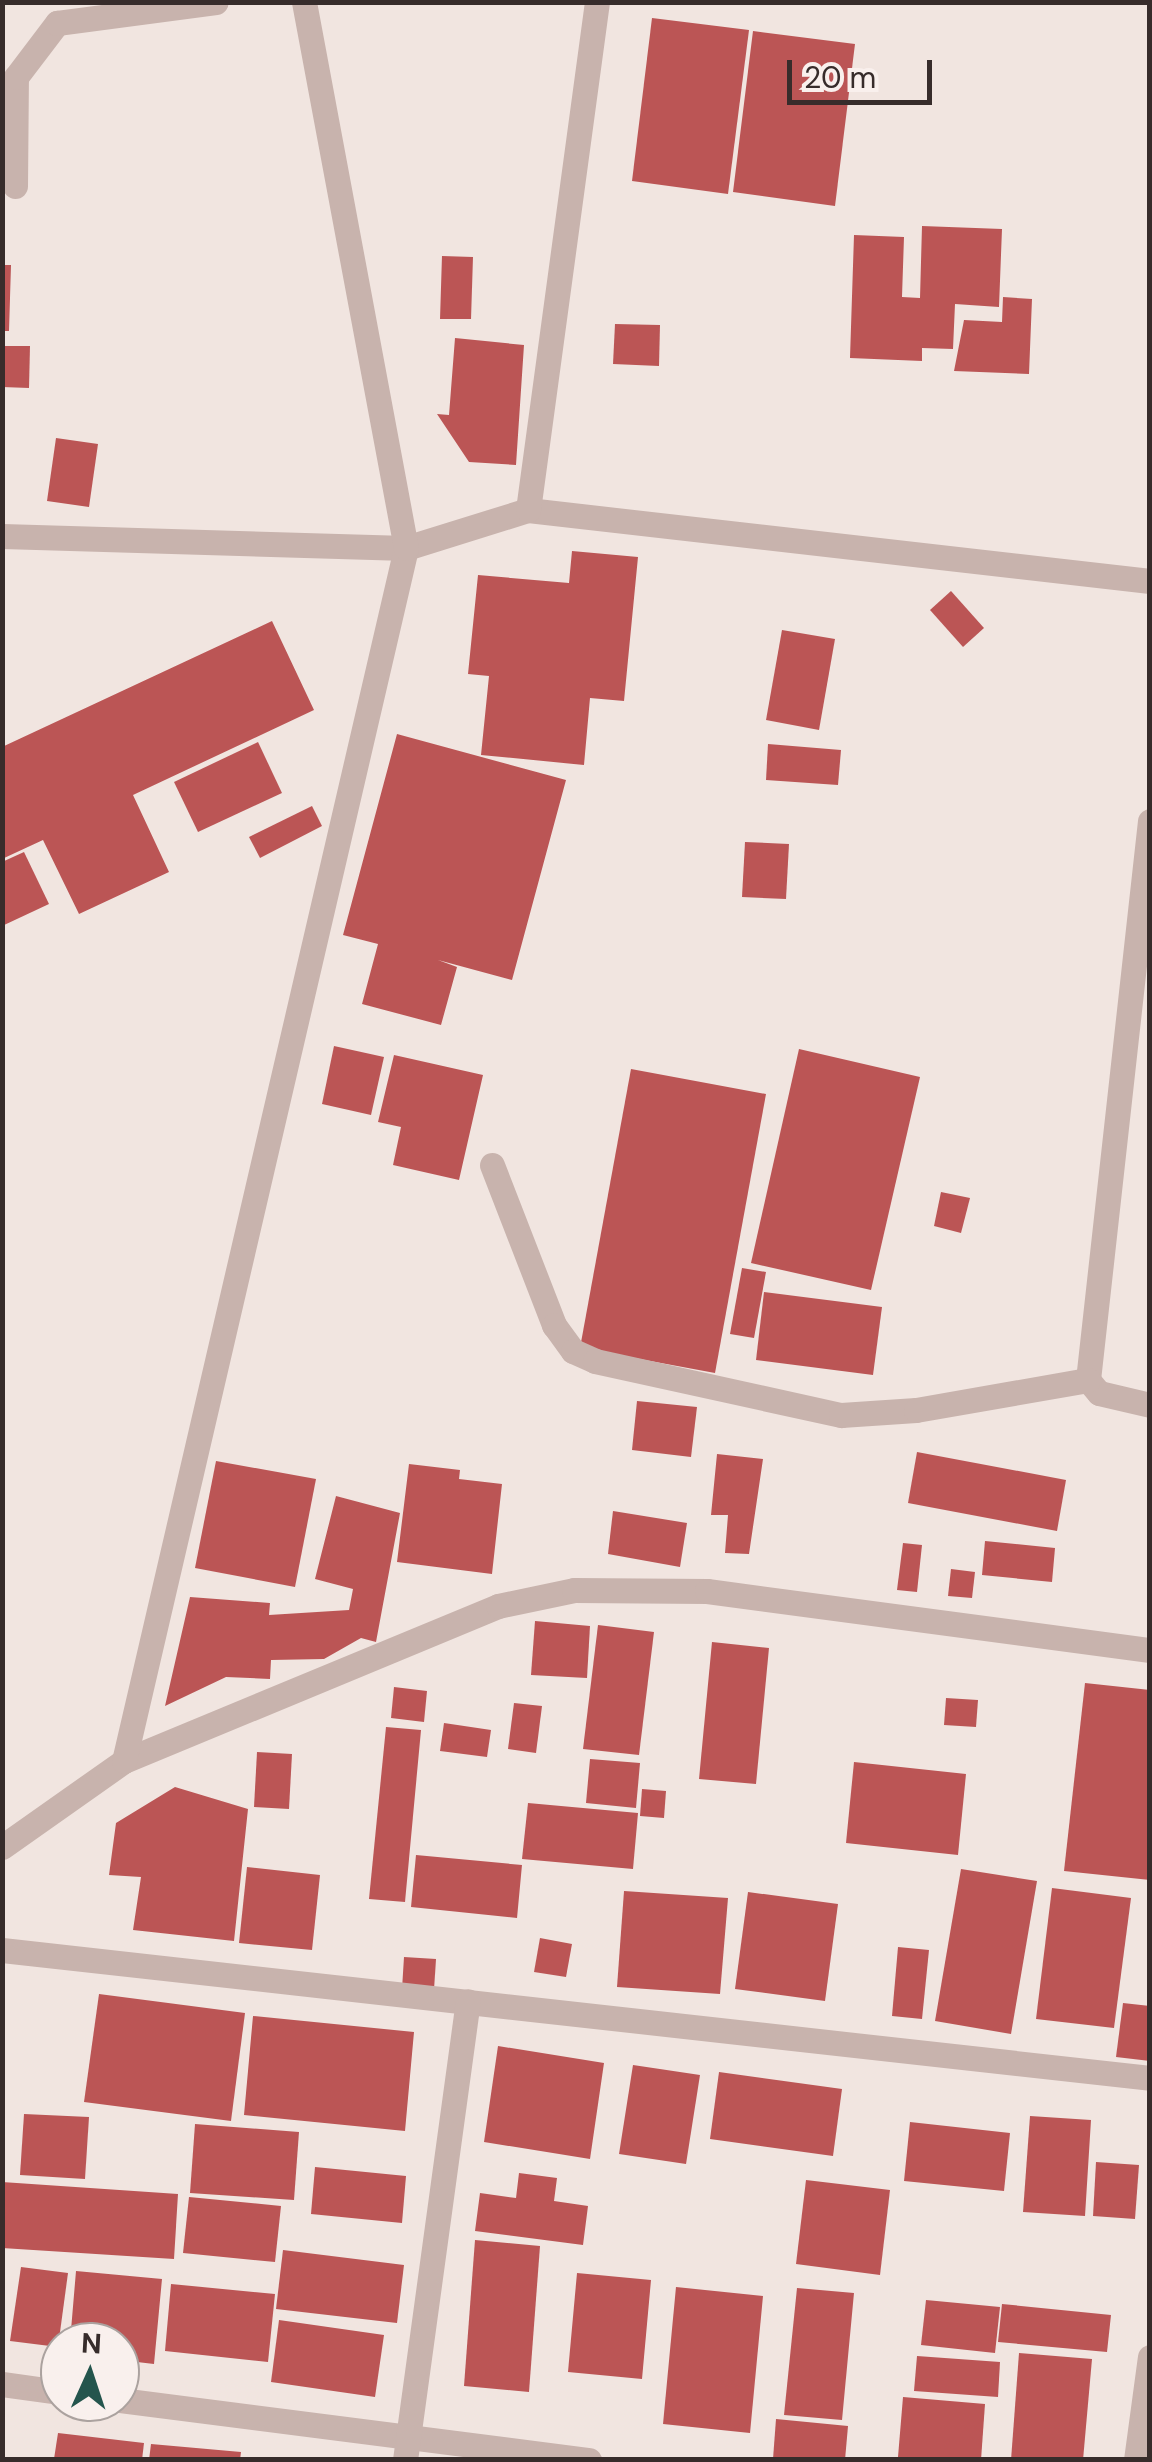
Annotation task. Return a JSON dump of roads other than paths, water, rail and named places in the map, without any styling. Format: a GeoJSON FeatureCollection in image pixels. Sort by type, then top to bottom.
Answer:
{"type":"FeatureCollection","features":[{"type":"Feature","properties":{"kind":"street"},"geometry":{"type":"LineString","coordinates":[[14,186],[16,77],[58,23],[216,2]]}},
{"type":"Feature","properties":{"kind":"street"},"geometry":{"type":"LineString","coordinates":[[124,1761],[406,548],[304,2]]}},
{"type":"Feature","properties":{"kind":"street"},"geometry":{"type":"LineString","coordinates":[[528,510],[598,2]]}},
{"type":"Feature","properties":{"kind":"street"},"geometry":{"type":"LineString","coordinates":[[2,536],[406,548],[528,510],[1150,581]]}},
{"type":"Feature","properties":{"kind":"street"},"geometry":{"type":"LineString","coordinates":[[1150,820],[1088,1380],[1099,1393],[1150,1406]]}},
{"type":"Feature","properties":{"kind":"street"},"geometry":{"type":"LineString","coordinates":[[492,1164],[554,1325],[573,1351],[596,1361],[841,1414],[916,1410],[1088,1380]]}},
{"type":"Feature","properties":{"kind":"street"},"geometry":{"type":"LineString","coordinates":[[2,1847],[124,1761],[498,1606],[574,1590],[707,1591],[1150,1650]]}},
{"type":"Feature","properties":{"kind":"street"},"geometry":{"type":"LineString","coordinates":[[2,1950],[1150,2078]]}},
{"type":"Feature","properties":{"kind":"street"},"geometry":{"type":"LineString","coordinates":[[406,2450],[468,2001]]}},
{"type":"Feature","properties":{"kind":"street"},"geometry":{"type":"LineString","coordinates":[[1136,2460],[1150,2357]]}},
{"type":"Feature","properties":{"kind":"street"},"geometry":{"type":"LineString","coordinates":[[2,2384],[40,2389]]}},
{"type":"Feature","properties":{"kind":"street"},"geometry":{"type":"LineString","coordinates":[[140,2403],[406,2450],[590,2460]]}}]}
